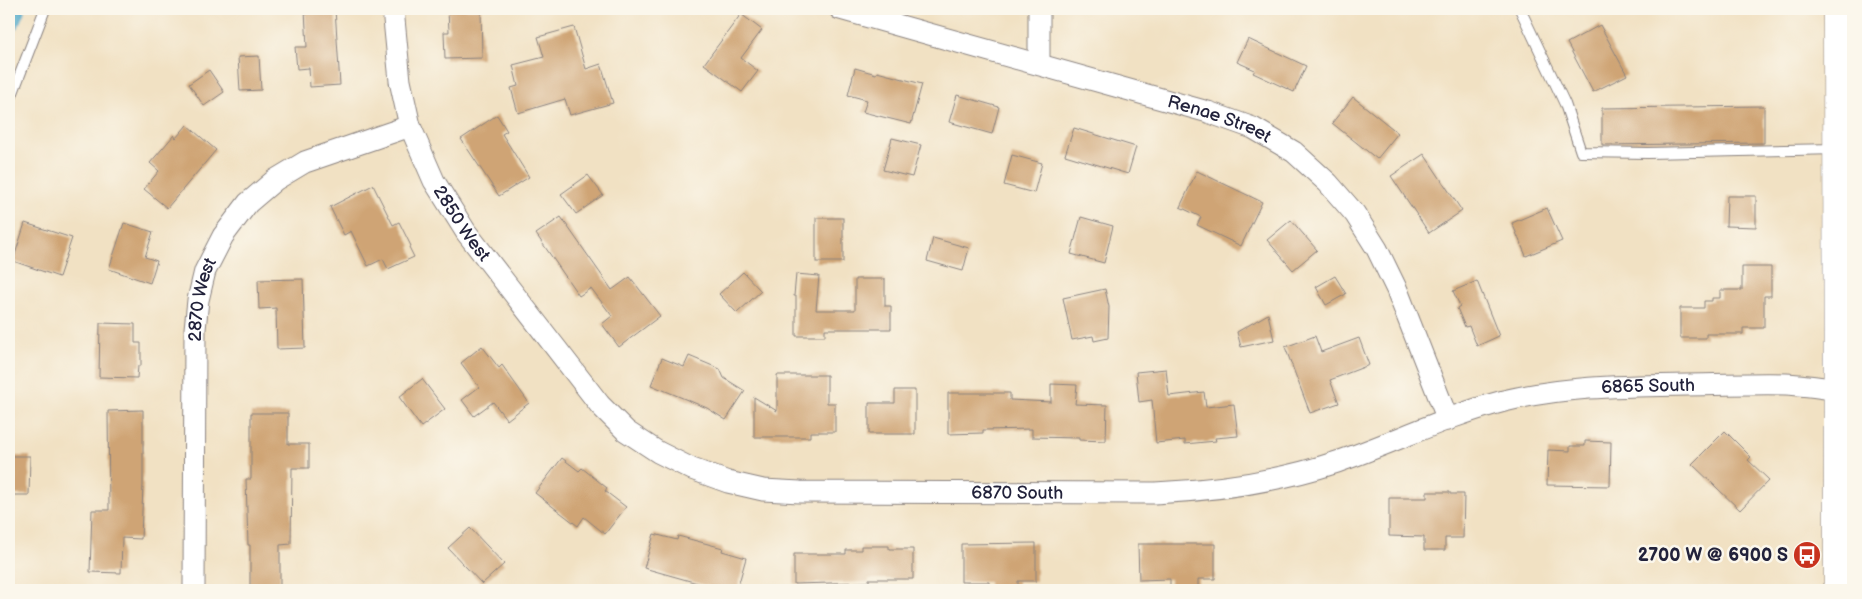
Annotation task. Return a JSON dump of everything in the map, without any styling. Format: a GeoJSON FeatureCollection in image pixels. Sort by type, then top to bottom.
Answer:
{"type":"FeatureCollection","features":[{"type":"Feature","properties":{"kind":"main road"},"geometry":{"type":"LineString","coordinates":[[1837,9],[1837,149],[1846,391],[1838,590]]}},
{"type":"Feature","properties":{"kind":"street","name":"2850 West"},"geometry":{"type":"LineString","coordinates":[[393,9],[400,81],[410,126],[434,181],[466,232],[600,404]]}},
{"type":"Feature","properties":{"kind":"street","name":"Renae Street"},"geometry":{"type":"LineString","coordinates":[[840,9],[1208,112],[1253,128],[1294,152],[1328,183],[1355,214],[1377,249],[1397,290],[1448,420]]}},
{"type":"Feature","properties":{"kind":"street"},"geometry":{"type":"LineString","coordinates":[[1039,9],[1039,64]]}},
{"type":"Feature","properties":{"kind":"street","name":"2870 West"},"geometry":{"type":"LineString","coordinates":[[194,590],[195,329],[198,300],[205,271],[223,236],[248,203],[274,180],[305,162],[410,126]]}},
{"type":"Feature","properties":{"kind":"street","name":"6865 South"},"geometry":{"type":"LineString","coordinates":[[1448,420],[1501,402],[1543,392],[1589,388],[1786,384],[1846,391]]}},
{"type":"Feature","properties":{"kind":"street","name":"6870 South"},"geometry":{"type":"LineString","coordinates":[[600,404],[626,431],[658,452],[692,469],[728,482],[763,490],[800,492],[1155,493],[1206,490],[1263,482],[1338,462],[1448,420]]}},
{"type":"Feature","properties":{"kind":"lane"},"geometry":{"type":"LineString","coordinates":[[9,103],[45,9]]}},
{"type":"Feature","properties":{"kind":"lane"},"geometry":{"type":"LineString","coordinates":[[1520,9],[1565,104],[1581,152],[1648,154],[1837,149]]}},
{"type":"Feature","properties":{"kind":"building"},"geometry":{"type":"Polygon","coordinates":[[[335,9],[340,85],[310,87],[309,68],[297,69],[295,47],[307,47],[305,11],[335,9]]]}},
{"type":"Feature","properties":{"kind":"building"},"geometry":{"type":"Polygon","coordinates":[[[448,9],[481,9],[482,58],[445,59],[444,32],[449,32],[448,9]]]}},
{"type":"Feature","properties":{"kind":"building"},"geometry":{"type":"Polygon","coordinates":[[[741,14],[762,30],[741,58],[758,71],[742,92],[704,64],[741,14]]]}},
{"type":"Feature","properties":{"kind":"building"},"geometry":{"type":"Polygon","coordinates":[[[1600,25],[1627,75],[1593,92],[1567,43],[1600,25]]]}},
{"type":"Feature","properties":{"kind":"building"},"geometry":{"type":"Polygon","coordinates":[[[574,27],[586,69],[601,64],[613,103],[570,115],[565,99],[518,113],[511,88],[518,86],[513,65],[544,57],[538,37],[574,27]]]}},
{"type":"Feature","properties":{"kind":"building"},"geometry":{"type":"Polygon","coordinates":[[[1248,39],[1306,66],[1294,92],[1253,73],[1255,70],[1237,62],[1248,39]]]}},
{"type":"Feature","properties":{"kind":"building"},"geometry":{"type":"Polygon","coordinates":[[[259,56],[261,90],[240,91],[238,57],[259,56]]]}},
{"type":"Feature","properties":{"kind":"building"},"geometry":{"type":"Polygon","coordinates":[[[855,68],[922,84],[911,124],[863,112],[867,100],[848,95],[855,68]]]}},
{"type":"Feature","properties":{"kind":"building"},"geometry":{"type":"Polygon","coordinates":[[[209,70],[224,92],[204,106],[189,84],[209,70]]]}},
{"type":"Feature","properties":{"kind":"building"},"geometry":{"type":"Polygon","coordinates":[[[957,95],[999,107],[992,134],[949,122],[957,95]]]}},
{"type":"Feature","properties":{"kind":"building"},"geometry":{"type":"Polygon","coordinates":[[[1353,97],[1398,133],[1377,159],[1332,123],[1353,97]]]}},
{"type":"Feature","properties":{"kind":"building"},"geometry":{"type":"Polygon","coordinates":[[[1764,106],[1764,143],[1602,145],[1602,108],[1764,106]]]}},
{"type":"Feature","properties":{"kind":"building"},"geometry":{"type":"Polygon","coordinates":[[[497,115],[507,131],[502,134],[529,177],[499,196],[461,139],[497,115]]]}},
{"type":"Feature","properties":{"kind":"building"},"geometry":{"type":"Polygon","coordinates":[[[187,125],[216,150],[167,208],[144,189],[159,171],[150,163],[174,135],[176,138],[187,125]]]}},
{"type":"Feature","properties":{"kind":"building"},"geometry":{"type":"Polygon","coordinates":[[[1074,128],[1136,147],[1128,174],[1065,155],[1074,128]]]}},
{"type":"Feature","properties":{"kind":"building"},"geometry":{"type":"Polygon","coordinates":[[[892,138],[921,145],[912,177],[883,170],[892,138]]]}},
{"type":"Feature","properties":{"kind":"building"},"geometry":{"type":"Polygon","coordinates":[[[1424,154],[1462,211],[1429,233],[1391,176],[1424,154]]]}},
{"type":"Feature","properties":{"kind":"building"},"geometry":{"type":"Polygon","coordinates":[[[1012,155],[1042,163],[1034,193],[1004,185],[1012,155]]]}},
{"type":"Feature","properties":{"kind":"building"},"geometry":{"type":"Polygon","coordinates":[[[1197,171],[1262,202],[1241,246],[1197,225],[1201,217],[1180,207],[1197,171]]]}},
{"type":"Feature","properties":{"kind":"building"},"geometry":{"type":"Polygon","coordinates":[[[588,175],[603,195],[576,214],[561,194],[588,175]]]}},
{"type":"Feature","properties":{"kind":"building"},"geometry":{"type":"Polygon","coordinates":[[[373,185],[393,225],[399,222],[411,246],[409,247],[414,257],[388,269],[383,259],[368,266],[351,231],[344,235],[330,207],[373,185]]]}},
{"type":"Feature","properties":{"kind":"building"},"geometry":{"type":"Polygon","coordinates":[[[1727,196],[1756,196],[1756,227],[1726,226],[1727,196]]]}},
{"type":"Feature","properties":{"kind":"building"},"geometry":{"type":"Polygon","coordinates":[[[1547,208],[1562,241],[1526,256],[1512,223],[1547,208]]]}},
{"type":"Feature","properties":{"kind":"building"},"geometry":{"type":"Polygon","coordinates":[[[561,217],[612,290],[630,277],[660,316],[619,347],[602,324],[612,316],[591,288],[579,296],[536,234],[561,217]]]}},
{"type":"Feature","properties":{"kind":"building"},"geometry":{"type":"Polygon","coordinates":[[[1081,217],[1113,226],[1104,263],[1071,254],[1081,217]]]}},
{"type":"Feature","properties":{"kind":"building"},"geometry":{"type":"Polygon","coordinates":[[[816,218],[843,218],[843,262],[816,262],[816,218]]]}},
{"type":"Feature","properties":{"kind":"building"},"geometry":{"type":"Polygon","coordinates":[[[1291,220],[1317,250],[1293,270],[1267,240],[1291,220]]]}},
{"type":"Feature","properties":{"kind":"building"},"geometry":{"type":"Polygon","coordinates":[[[25,223],[72,238],[59,277],[13,261],[25,223]]]}},
{"type":"Feature","properties":{"kind":"building"},"geometry":{"type":"Polygon","coordinates":[[[124,223],[153,232],[145,257],[157,261],[150,283],[109,269],[124,223]]]}},
{"type":"Feature","properties":{"kind":"building"},"geometry":{"type":"Polygon","coordinates":[[[933,238],[969,248],[963,271],[927,261],[933,238]]]}},
{"type":"Feature","properties":{"kind":"building"},"geometry":{"type":"Polygon","coordinates":[[[1742,267],[1771,267],[1771,296],[1764,296],[1764,328],[1743,328],[1743,334],[1706,334],[1706,338],[1680,338],[1680,308],[1704,308],[1704,301],[1720,298],[1720,290],[1742,290],[1742,267]]]}},
{"type":"Feature","properties":{"kind":"building"},"geometry":{"type":"Polygon","coordinates":[[[743,272],[761,291],[737,313],[719,294],[743,272]]]}},
{"type":"Feature","properties":{"kind":"building"},"geometry":{"type":"Polygon","coordinates":[[[796,274],[819,276],[816,310],[855,310],[855,279],[885,279],[885,306],[891,306],[891,329],[825,329],[825,336],[796,336],[796,296],[794,296],[796,274]]]}},
{"type":"Feature","properties":{"kind":"building"},"geometry":{"type":"Polygon","coordinates":[[[1335,276],[1346,294],[1326,305],[1316,287],[1335,276]]]}},
{"type":"Feature","properties":{"kind":"building"},"geometry":{"type":"Polygon","coordinates":[[[303,279],[305,348],[277,349],[276,308],[259,309],[258,280],[303,279]]]}},
{"type":"Feature","properties":{"kind":"building"},"geometry":{"type":"Polygon","coordinates":[[[1477,281],[1499,336],[1477,346],[1469,326],[1465,327],[1457,308],[1460,306],[1453,291],[1477,281]]]}},
{"type":"Feature","properties":{"kind":"building"},"geometry":{"type":"Polygon","coordinates":[[[1105,289],[1109,307],[1108,338],[1094,341],[1093,336],[1072,340],[1063,298],[1105,289]]]}},
{"type":"Feature","properties":{"kind":"building"},"geometry":{"type":"Polygon","coordinates":[[[1268,314],[1274,340],[1241,347],[1237,332],[1268,314]]]}},
{"type":"Feature","properties":{"kind":"building"},"geometry":{"type":"Polygon","coordinates":[[[100,323],[135,324],[135,343],[141,343],[141,366],[138,366],[137,378],[99,377],[100,323]]]}},
{"type":"Feature","properties":{"kind":"building"},"geometry":{"type":"Polygon","coordinates":[[[1315,336],[1321,352],[1359,338],[1369,365],[1330,380],[1339,403],[1310,413],[1285,347],[1315,336]]]}},
{"type":"Feature","properties":{"kind":"building"},"geometry":{"type":"Polygon","coordinates":[[[482,346],[499,368],[502,365],[529,403],[507,420],[493,402],[474,416],[462,400],[479,387],[461,363],[482,346]]]}},
{"type":"Feature","properties":{"kind":"building"},"geometry":{"type":"Polygon","coordinates":[[[689,356],[720,369],[724,378],[745,391],[726,420],[707,408],[651,385],[662,358],[684,367],[689,356]]]}},
{"type":"Feature","properties":{"kind":"building"},"geometry":{"type":"Polygon","coordinates":[[[1166,369],[1169,396],[1204,392],[1206,407],[1234,404],[1238,436],[1215,438],[1216,441],[1185,444],[1185,440],[1156,443],[1152,400],[1139,402],[1136,372],[1166,369]]]}},
{"type":"Feature","properties":{"kind":"building"},"geometry":{"type":"Polygon","coordinates":[[[777,375],[827,375],[827,403],[835,403],[835,432],[810,432],[810,437],[754,437],[754,397],[777,411],[777,375]]]}},
{"type":"Feature","properties":{"kind":"building"},"geometry":{"type":"Polygon","coordinates":[[[422,379],[445,409],[421,427],[399,397],[422,379]]]}},
{"type":"Feature","properties":{"kind":"building"},"geometry":{"type":"Polygon","coordinates":[[[1051,384],[1077,385],[1075,404],[1107,405],[1106,441],[1079,440],[1079,438],[1032,437],[1032,429],[983,430],[983,433],[948,434],[948,393],[1010,393],[1010,400],[1051,402],[1051,384]]]}},
{"type":"Feature","properties":{"kind":"building"},"geometry":{"type":"Polygon","coordinates":[[[895,390],[915,390],[915,434],[869,434],[869,403],[895,403],[895,390]]]}},
{"type":"Feature","properties":{"kind":"building"},"geometry":{"type":"Polygon","coordinates":[[[143,410],[141,539],[122,538],[121,573],[90,572],[92,510],[109,510],[108,411],[143,410]]]}},
{"type":"Feature","properties":{"kind":"building"},"geometry":{"type":"Polygon","coordinates":[[[251,413],[288,413],[288,444],[309,444],[309,468],[292,468],[291,544],[280,545],[280,590],[250,590],[250,545],[248,545],[246,479],[251,479],[251,413]]]}},
{"type":"Feature","properties":{"kind":"building"},"geometry":{"type":"Polygon","coordinates":[[[1725,431],[1751,457],[1748,460],[1769,480],[1740,510],[1692,464],[1725,431]]]}},
{"type":"Feature","properties":{"kind":"building"},"geometry":{"type":"Polygon","coordinates":[[[1585,441],[1611,442],[1610,486],[1547,485],[1548,450],[1570,451],[1570,446],[1585,446],[1585,441]]]}},
{"type":"Feature","properties":{"kind":"building"},"geometry":{"type":"Polygon","coordinates":[[[9,456],[30,456],[29,495],[9,495],[9,456]]]}},
{"type":"Feature","properties":{"kind":"building"},"geometry":{"type":"Polygon","coordinates":[[[562,458],[579,471],[582,468],[607,488],[605,491],[626,507],[605,534],[584,517],[578,526],[535,493],[562,458]]]}},
{"type":"Feature","properties":{"kind":"building"},"geometry":{"type":"Polygon","coordinates":[[[1427,492],[1464,494],[1463,538],[1445,538],[1445,550],[1424,550],[1424,537],[1389,536],[1389,498],[1427,498],[1427,492]]]}},
{"type":"Feature","properties":{"kind":"building"},"geometry":{"type":"Polygon","coordinates":[[[470,528],[504,564],[482,584],[448,548],[470,528]]]}},
{"type":"Feature","properties":{"kind":"building"},"geometry":{"type":"Polygon","coordinates":[[[654,534],[677,540],[678,536],[723,548],[722,551],[746,558],[737,590],[707,590],[708,586],[644,568],[654,534]]]}},
{"type":"Feature","properties":{"kind":"building"},"geometry":{"type":"Polygon","coordinates":[[[1036,543],[1036,581],[1018,581],[1018,590],[989,590],[989,582],[961,582],[961,544],[1036,543]]]}},
{"type":"Feature","properties":{"kind":"building"},"geometry":{"type":"Polygon","coordinates":[[[1138,544],[1215,544],[1215,579],[1198,579],[1198,589],[1170,590],[1170,579],[1139,580],[1138,544]]]}},
{"type":"Feature","properties":{"kind":"building"},"geometry":{"type":"Polygon","coordinates":[[[861,546],[889,546],[889,549],[913,549],[913,579],[869,579],[869,582],[794,584],[794,554],[846,554],[846,550],[861,550],[861,546]]]}},
{"type":"Feature","properties":{"kind":"waterway"},"geometry":{"type":"LineString","coordinates":[[9,21],[14,9]]}},
{"type":"Feature","properties":{"kind":"place","name":"2700 W @ 6900 S"},"geometry":{"type":"Point","coordinates":[1807,555]}}]}
